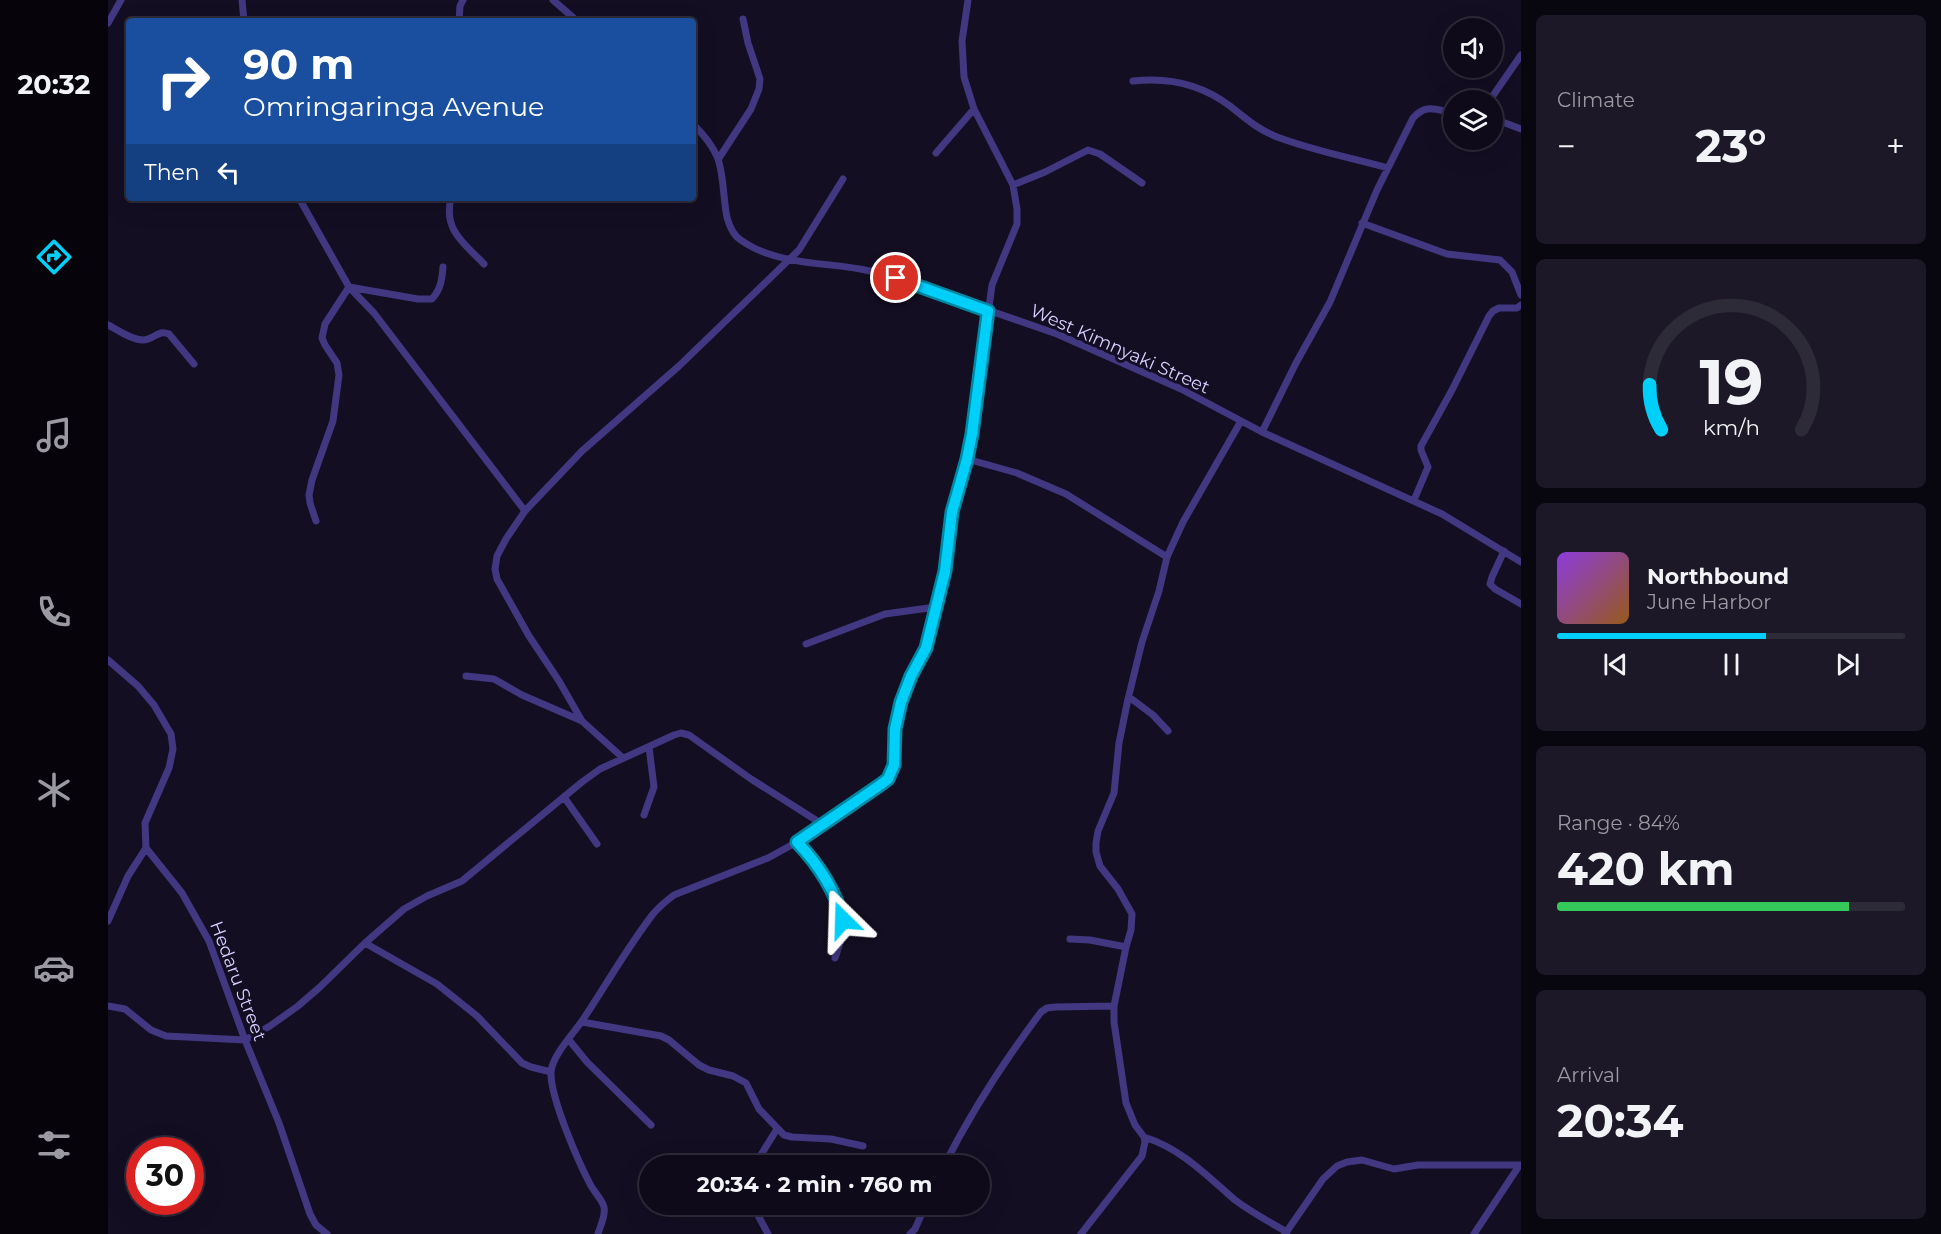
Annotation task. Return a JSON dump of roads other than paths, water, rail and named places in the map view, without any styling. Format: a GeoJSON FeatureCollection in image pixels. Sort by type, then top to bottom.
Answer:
{"type":"FeatureCollection","features":[{"type":"Feature","properties":{"kind":"street"},"geometry":{"type":"LineString","coordinates":[[108,23],[121,0]]}},
{"type":"Feature","properties":{"kind":"street"},"geometry":{"type":"LineString","coordinates":[[242,0],[244,18]]}},
{"type":"Feature","properties":{"kind":"street"},"geometry":{"type":"LineString","coordinates":[[459,18],[463,0]]}},
{"type":"Feature","properties":{"kind":"street"},"geometry":{"type":"LineString","coordinates":[[553,0],[573,18]]}},
{"type":"Feature","properties":{"kind":"street"},"geometry":{"type":"LineString","coordinates":[[598,1234],[605,1212],[603,1204],[590,1184],[563,1122],[555,1096],[551,1072],[559,1053],[654,912],[664,903],[674,896],[768,858],[797,842],[888,779],[894,765],[895,729],[901,702],[911,676],[926,648],[947,560],[952,512],[967,459],[992,285],[1017,224],[1013,185],[974,109],[964,77],[962,40],[965,1]]}},
{"type":"Feature","properties":{"kind":"street"},"geometry":{"type":"LineString","coordinates":[[719,158],[751,109],[759,89],[760,79],[748,44],[743,19]]}},
{"type":"Feature","properties":{"kind":"street"},"geometry":{"type":"LineString","coordinates":[[1497,90],[1521,55]]}},
{"type":"Feature","properties":{"kind":"street"},"geometry":{"type":"LineString","coordinates":[[1133,81],[1160,78],[1182,82],[1205,91],[1263,131],[1281,139],[1388,168]]}},
{"type":"Feature","properties":{"kind":"street"},"geometry":{"type":"LineString","coordinates":[[936,153],[974,109]]}},
{"type":"Feature","properties":{"kind":"street"},"geometry":{"type":"LineString","coordinates":[[1262,432],[1296,363],[1330,302],[1362,223],[1413,118],[1420,111],[1433,109],[1443,111]]}},
{"type":"Feature","properties":{"kind":"street"},"geometry":{"type":"LineString","coordinates":[[1503,122],[1521,129]]}},
{"type":"Feature","properties":{"kind":"street","name":"West Kimnyaki Street"},"geometry":{"type":"LineString","coordinates":[[696,127],[711,144],[719,158],[726,215],[731,228],[736,237],[759,250],[789,260],[870,271],[918,285],[1057,334],[1181,390],[1262,432],[1414,500],[1442,514],[1521,562]]}},
{"type":"Feature","properties":{"kind":"street"},"geometry":{"type":"LineString","coordinates":[[1013,185],[1088,150],[1100,154],[1142,183]]}},
{"type":"Feature","properties":{"kind":"street"},"geometry":{"type":"LineString","coordinates":[[623,758],[582,721],[559,681],[528,636],[506,598],[495,569],[497,556],[525,512],[582,451],[679,366],[805,243],[843,179]]}},
{"type":"Feature","properties":{"kind":"street"},"geometry":{"type":"LineString","coordinates":[[301,201],[349,287],[374,313],[525,512]]}},
{"type":"Feature","properties":{"kind":"street"},"geometry":{"type":"LineString","coordinates":[[450,201],[448,215],[451,226],[458,237],[484,264]]}},
{"type":"Feature","properties":{"kind":"street"},"geometry":{"type":"LineString","coordinates":[[1362,223],[1447,254],[1500,260],[1512,273],[1521,295]]}},
{"type":"Feature","properties":{"kind":"street"},"geometry":{"type":"LineString","coordinates":[[349,287],[430,299],[438,291],[443,267]]}},
{"type":"Feature","properties":{"kind":"street"},"geometry":{"type":"LineString","coordinates":[[316,521],[309,495],[333,421],[339,375],[337,363],[324,345],[323,332],[349,287]]}},
{"type":"Feature","properties":{"kind":"street"},"geometry":{"type":"LineString","coordinates":[[1414,500],[1428,467],[1420,450],[1421,446],[1452,390],[1483,326],[1493,311],[1517,308],[1521,305]]}},
{"type":"Feature","properties":{"kind":"street"},"geometry":{"type":"LineString","coordinates":[[108,325],[140,340],[146,340],[165,332],[194,364]]}},
{"type":"Feature","properties":{"kind":"street"},"geometry":{"type":"LineString","coordinates":[[1081,1234],[1142,1156],[1145,1148],[1144,1137],[1135,1125],[1126,1102],[1114,1022],[1114,1006],[1133,922],[1132,914],[1118,889],[1100,866],[1096,852],[1098,831],[1114,793],[1119,743],[1129,697],[1142,642],[1167,558],[1184,522],[1241,421]]}},
{"type":"Feature","properties":{"kind":"street"},"geometry":{"type":"LineString","coordinates":[[967,459],[1017,473],[1066,494],[1167,558]]}},
{"type":"Feature","properties":{"kind":"street"},"geometry":{"type":"LineString","coordinates":[[1504,551],[1490,584],[1521,604]]}},
{"type":"Feature","properties":{"kind":"street"},"geometry":{"type":"LineString","coordinates":[[806,644],[881,615],[936,607]]}},
{"type":"Feature","properties":{"kind":"street"},"geometry":{"type":"LineString","coordinates":[[108,660],[138,686],[154,705],[171,734],[173,748],[169,768],[145,823],[146,848],[128,876],[108,921]]}},
{"type":"Feature","properties":{"kind":"street"},"geometry":{"type":"LineString","coordinates":[[466,676],[494,680],[522,696],[582,721]]}},
{"type":"Feature","properties":{"kind":"street"},"geometry":{"type":"LineString","coordinates":[[1129,697],[1153,715],[1168,731]]}},
{"type":"Feature","properties":{"kind":"street"},"geometry":{"type":"LineString","coordinates":[[108,1006],[125,1009],[151,1030],[166,1036],[245,1040],[298,1006],[364,943],[404,909],[462,881],[600,769],[664,738],[681,733],[689,735],[751,779],[822,824]]}},
{"type":"Feature","properties":{"kind":"street"},"geometry":{"type":"LineString","coordinates":[[644,815],[654,787],[649,747]]}},
{"type":"Feature","properties":{"kind":"street"},"geometry":{"type":"LineString","coordinates":[[564,797],[597,844]]}},
{"type":"Feature","properties":{"kind":"street"},"geometry":{"type":"LineString","coordinates":[[797,842],[821,870],[840,909],[843,931],[835,958]]}},
{"type":"Feature","properties":{"kind":"street","name":"Hedaru Street"},"geometry":{"type":"LineString","coordinates":[[146,848],[182,893],[209,941],[245,1040],[279,1123],[310,1214],[316,1225],[327,1234]]}},
{"type":"Feature","properties":{"kind":"street"},"geometry":{"type":"LineString","coordinates":[[1070,939],[1099,941],[1126,947]]}},
{"type":"Feature","properties":{"kind":"street"},"geometry":{"type":"LineString","coordinates":[[364,943],[437,984],[477,1016],[522,1063],[551,1072]]}},
{"type":"Feature","properties":{"kind":"street"},"geometry":{"type":"LineString","coordinates":[[950,1155],[1011,1054],[1041,1012],[1055,1007],[1114,1006]]}},
{"type":"Feature","properties":{"kind":"street"},"geometry":{"type":"LineString","coordinates":[[582,1022],[661,1036],[699,1065],[741,1079],[750,1089],[759,1109],[777,1129],[788,1137],[831,1139],[863,1146]]}},
{"type":"Feature","properties":{"kind":"street"},"geometry":{"type":"LineString","coordinates":[[569,1040],[587,1062],[651,1125]]}},
{"type":"Feature","properties":{"kind":"street"},"geometry":{"type":"LineString","coordinates":[[761,1155],[777,1129]]}},
{"type":"Feature","properties":{"kind":"street"},"geometry":{"type":"LineString","coordinates":[[1144,1137],[1160,1142],[1180,1154],[1237,1201],[1286,1233],[1323,1179],[1337,1166],[1347,1162],[1362,1160],[1394,1169],[1418,1165],[1520,1166]]}},
{"type":"Feature","properties":{"kind":"street"},"geometry":{"type":"LineString","coordinates":[[1474,1234],[1520,1166]]}},
{"type":"Feature","properties":{"kind":"street"},"geometry":{"type":"LineString","coordinates":[[758,1215],[768,1234]]}},
{"type":"Feature","properties":{"kind":"street"},"geometry":{"type":"LineString","coordinates":[[910,1234],[921,1215]]}}]}
